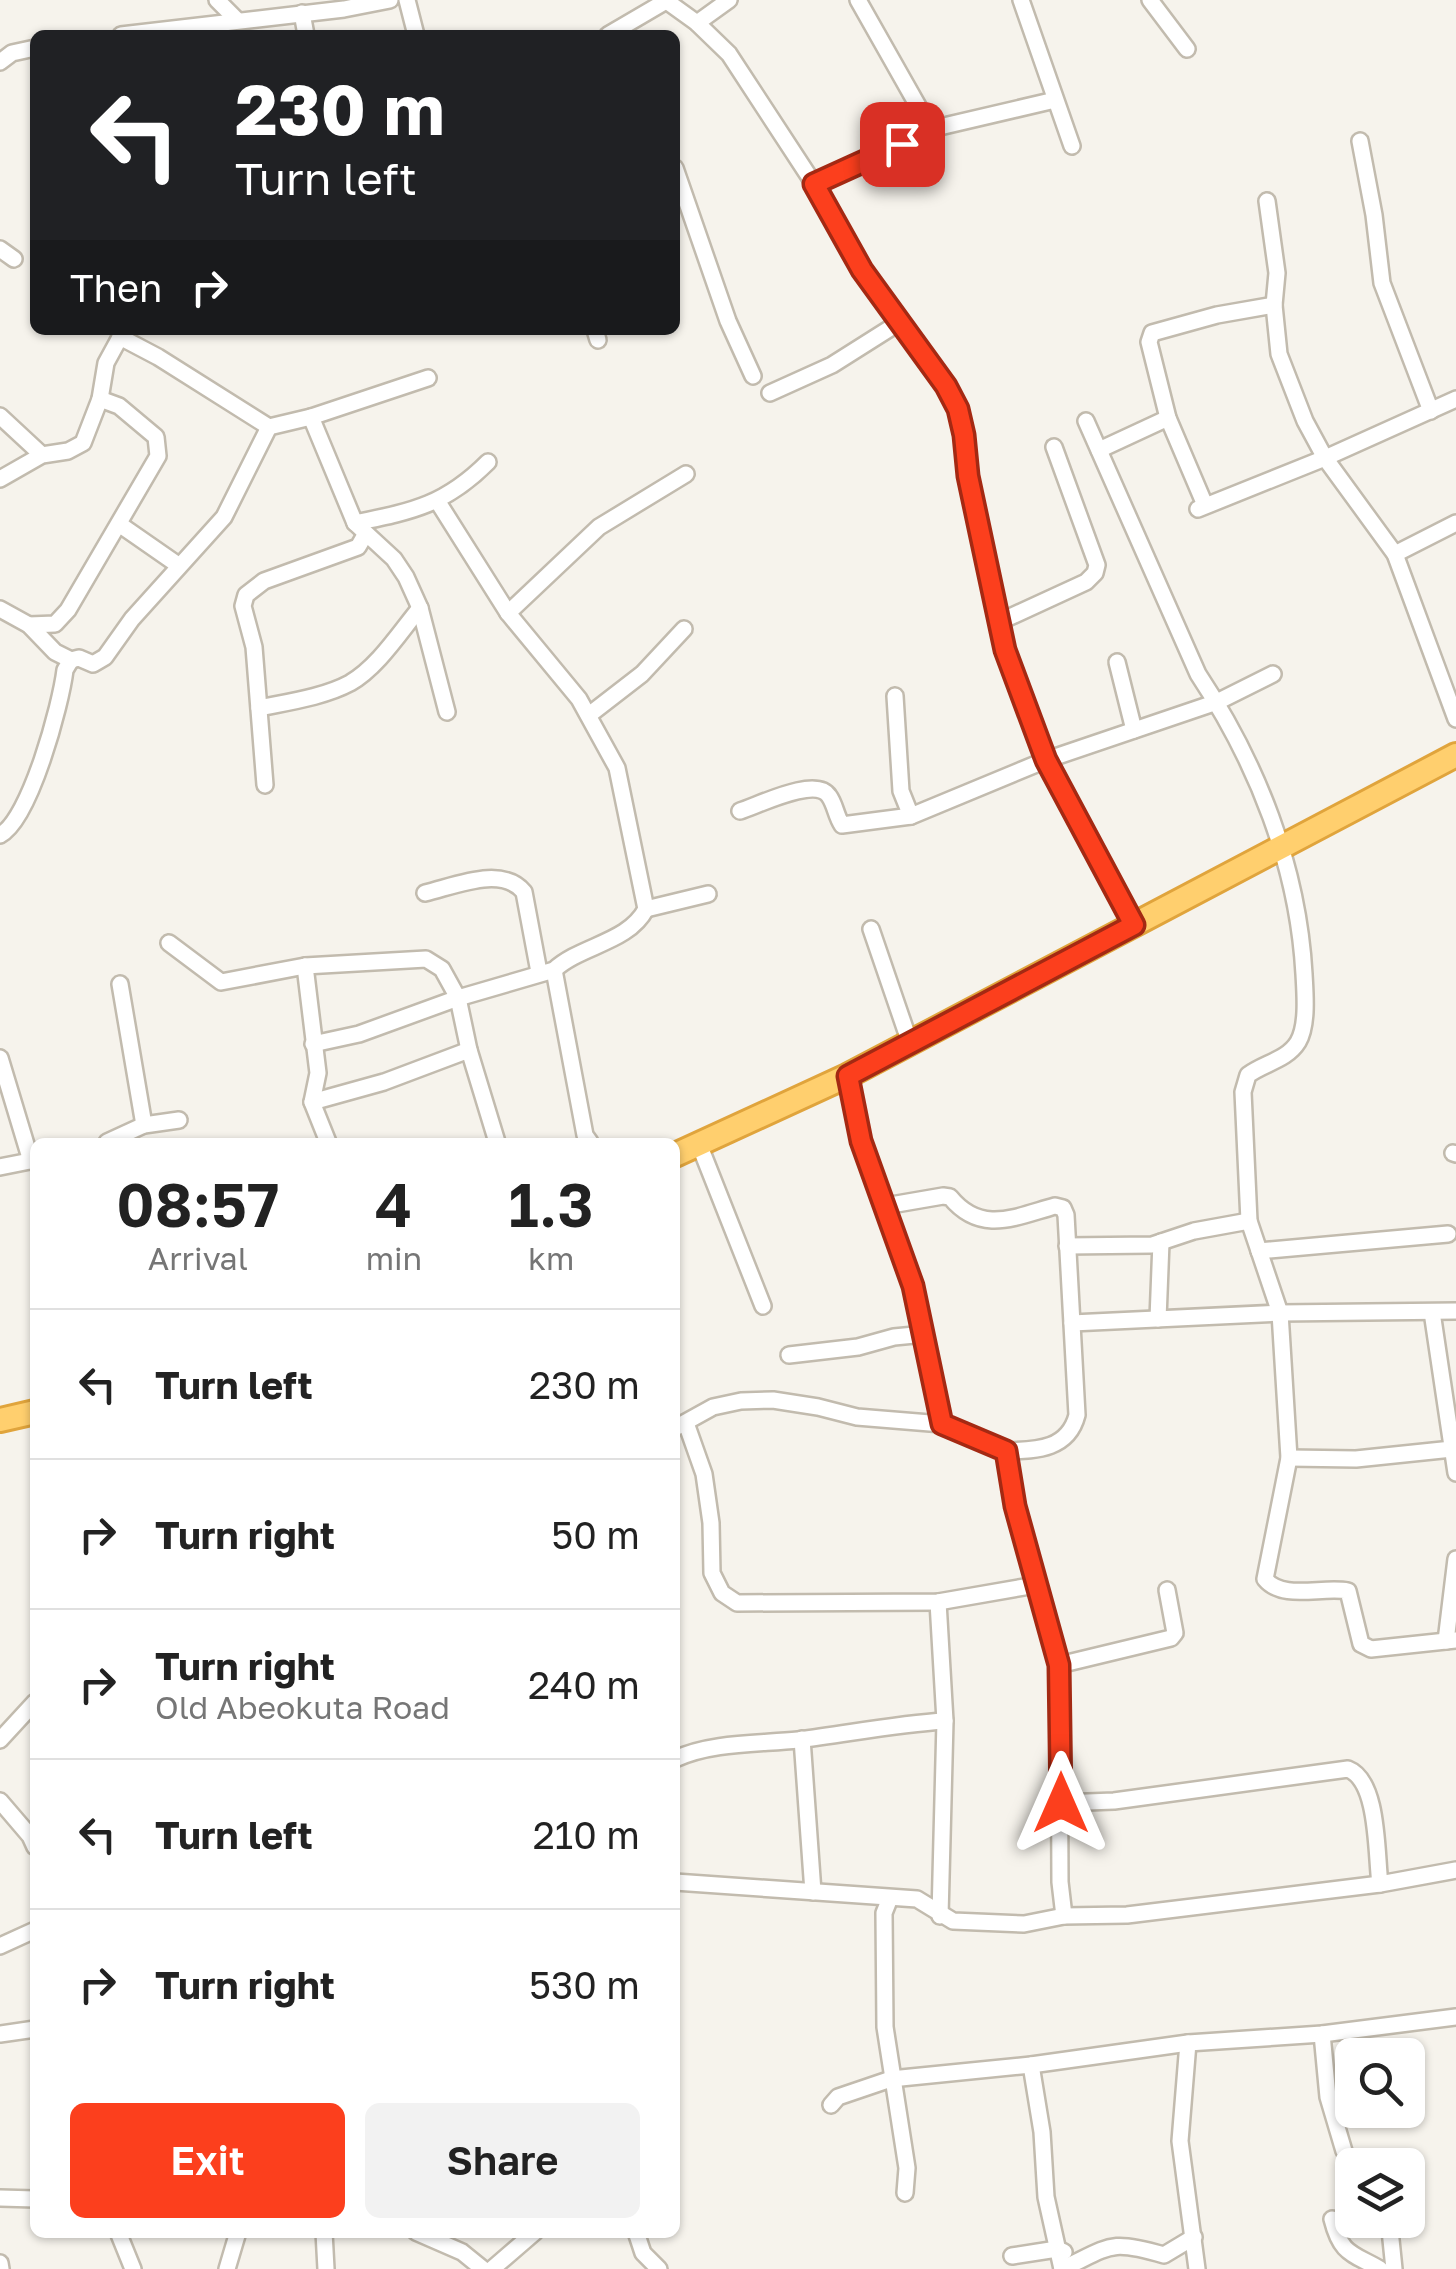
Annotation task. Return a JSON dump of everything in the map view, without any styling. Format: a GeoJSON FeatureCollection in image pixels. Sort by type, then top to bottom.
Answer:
{"type":"FeatureCollection","features":[{"type":"Feature","properties":{"kind":"highway"},"geometry":{"type":"LineString","coordinates":[[680,1153],[848,1076],[1456,755]]}},
{"type":"Feature","properties":{"kind":"highway"},"geometry":{"type":"LineString","coordinates":[[1,1415],[30,1412]]}},
{"type":"Feature","properties":{"kind":"street"},"geometry":{"type":"LineString","coordinates":[[217,0],[237,20]]}},
{"type":"Feature","properties":{"kind":"street"},"geometry":{"type":"LineString","coordinates":[[190,30],[390,0]]}},
{"type":"Feature","properties":{"kind":"street"},"geometry":{"type":"LineString","coordinates":[[406,0],[415,30]]}},
{"type":"Feature","properties":{"kind":"street"},"geometry":{"type":"LineString","coordinates":[[620,30],[665,0],[698,23],[729,54],[814,184],[862,270],[946,386],[958,409],[964,435],[968,476],[1005,650],[1046,760],[1134,925]]}},
{"type":"Feature","properties":{"kind":"street"},"geometry":{"type":"LineString","coordinates":[[698,23],[729,0]]}},
{"type":"Feature","properties":{"kind":"street"},"geometry":{"type":"LineString","coordinates":[[858,0],[931,129]]}},
{"type":"Feature","properties":{"kind":"street"},"geometry":{"type":"LineString","coordinates":[[1021,0],[1072,146]]}},
{"type":"Feature","properties":{"kind":"street"},"geometry":{"type":"LineString","coordinates":[[1150,0],[1187,49]]}},
{"type":"Feature","properties":{"kind":"street"},"geometry":{"type":"LineString","coordinates":[[302,13],[305,30]]}},
{"type":"Feature","properties":{"kind":"street"},"geometry":{"type":"LineString","coordinates":[[0,62],[12,53],[30,49]]}},
{"type":"Feature","properties":{"kind":"street"},"geometry":{"type":"LineString","coordinates":[[814,184],[931,129],[1055,100]]}},
{"type":"Feature","properties":{"kind":"street"},"geometry":{"type":"LineString","coordinates":[[1360,141],[1382,284],[1430,411]]}},
{"type":"Feature","properties":{"kind":"street"},"geometry":{"type":"LineString","coordinates":[[680,183],[728,321],[752,376]]}},
{"type":"Feature","properties":{"kind":"street"},"geometry":{"type":"LineString","coordinates":[[1267,201],[1277,273],[1274,305],[1278,354],[1305,422],[1325,458],[1395,554],[1449,681],[1456,719]]}},
{"type":"Feature","properties":{"kind":"street"},"geometry":{"type":"LineString","coordinates":[[0,249],[14,260]]}},
{"type":"Feature","properties":{"kind":"street"},"geometry":{"type":"LineString","coordinates":[[1274,305],[1217,315],[1152,333],[1150,342],[1168,418],[1202,507],[1325,458],[1456,399]]}},
{"type":"Feature","properties":{"kind":"street"},"geometry":{"type":"LineString","coordinates":[[770,394],[832,365],[900,322]]}},
{"type":"Feature","properties":{"kind":"street"},"geometry":{"type":"LineString","coordinates":[[0,479],[42,456],[68,451],[83,443],[100,399],[106,363],[121,335]]}},
{"type":"Feature","properties":{"kind":"street"},"geometry":{"type":"LineString","coordinates":[[125,335],[268,427],[311,417],[428,378]]}},
{"type":"Feature","properties":{"kind":"street"},"geometry":{"type":"LineString","coordinates":[[29,625],[55,624],[68,610],[158,456],[156,437],[128,413],[100,399]]}},
{"type":"Feature","properties":{"kind":"street"},"geometry":{"type":"LineString","coordinates":[[0,416],[42,456]]}},
{"type":"Feature","properties":{"kind":"street"},"geometry":{"type":"LineString","coordinates":[[311,417],[360,529],[394,559],[420,608],[447,712]]}},
{"type":"Feature","properties":{"kind":"street"},"geometry":{"type":"LineString","coordinates":[[1099,450],[1168,418]]}},
{"type":"Feature","properties":{"kind":"street"},"geometry":{"type":"LineString","coordinates":[[1086,421],[1198,674],[1217,702],[1262,792],[1283,848],[1302,936],[1306,994],[1300,1038],[1288,1055],[1248,1074],[1243,1092],[1250,1221],[1280,1314],[1289,1458],[1264,1573],[1268,1584],[1282,1590],[1348,1591],[1360,1644],[1371,1648],[1451,1640],[1456,1559]]}},
{"type":"Feature","properties":{"kind":"street"},"geometry":{"type":"LineString","coordinates":[[0,609],[29,625],[55,652],[71,660],[79,658],[93,664],[105,657],[178,565],[224,517],[268,427]]}},
{"type":"Feature","properties":{"kind":"street"},"geometry":{"type":"LineString","coordinates":[[999,622],[1086,582],[1096,573],[1097,565],[1054,447]]}},
{"type":"Feature","properties":{"kind":"street"},"geometry":{"type":"LineString","coordinates":[[360,529],[438,502],[465,485],[488,462]]}},
{"type":"Feature","properties":{"kind":"street"},"geometry":{"type":"LineString","coordinates":[[508,614],[600,527],[686,474]]}},
{"type":"Feature","properties":{"kind":"street"},"geometry":{"type":"LineString","coordinates":[[313,1044],[359,1034],[546,971],[638,925],[646,910],[617,768],[589,716],[508,614],[438,502]]}},
{"type":"Feature","properties":{"kind":"street"},"geometry":{"type":"LineString","coordinates":[[1395,554],[1456,523]]}},
{"type":"Feature","properties":{"kind":"street"},"geometry":{"type":"LineString","coordinates":[[119,524],[178,565]]}},
{"type":"Feature","properties":{"kind":"street"},"geometry":{"type":"LineString","coordinates":[[265,784],[254,646],[243,606],[246,595],[264,582],[358,547],[360,529]]}},
{"type":"Feature","properties":{"kind":"street"},"geometry":{"type":"LineString","coordinates":[[259,708],[350,682],[372,664],[420,608]]}},
{"type":"Feature","properties":{"kind":"street"},"geometry":{"type":"LineString","coordinates":[[589,716],[642,674],[684,628]]}},
{"type":"Feature","properties":{"kind":"street"},"geometry":{"type":"LineString","coordinates":[[0,835],[8,831],[22,808],[42,762],[71,660]]}},
{"type":"Feature","properties":{"kind":"street"},"geometry":{"type":"LineString","coordinates":[[1117,662],[1134,730]]}},
{"type":"Feature","properties":{"kind":"street"},"geometry":{"type":"LineString","coordinates":[[740,811],[809,787],[822,788],[830,796],[842,825],[911,816],[1046,760],[1217,702],[1274,674]]}},
{"type":"Feature","properties":{"kind":"street"},"geometry":{"type":"LineString","coordinates":[[895,696],[901,792],[911,816]]}},
{"type":"Feature","properties":{"kind":"street"},"geometry":{"type":"LineString","coordinates":[[424,892],[498,877],[516,883],[524,892],[587,1138]]}},
{"type":"Feature","properties":{"kind":"street"},"geometry":{"type":"LineString","coordinates":[[646,910],[708,894]]}},
{"type":"Feature","properties":{"kind":"street"},"geometry":{"type":"LineString","coordinates":[[871,928],[910,1043]]}},
{"type":"Feature","properties":{"kind":"street"},"geometry":{"type":"LineString","coordinates":[[169,943],[221,982],[306,966],[426,960],[442,970],[458,998],[496,1138]]}},
{"type":"Feature","properties":{"kind":"street"},"geometry":{"type":"LineString","coordinates":[[306,966],[318,1073],[312,1102],[326,1138]]}},
{"type":"Feature","properties":{"kind":"street"},"geometry":{"type":"LineString","coordinates":[[120,984],[144,1126]]}},
{"type":"Feature","properties":{"kind":"street"},"geometry":{"type":"LineString","coordinates":[[312,1102],[384,1082],[469,1050]]}},
{"type":"Feature","properties":{"kind":"street"},"geometry":{"type":"LineString","coordinates":[[0,1058],[30,1151]]}},
{"type":"Feature","properties":{"kind":"street"},"geometry":{"type":"LineString","coordinates":[[848,1076],[861,1141],[913,1286],[942,1424]]}},
{"type":"Feature","properties":{"kind":"street"},"geometry":{"type":"LineString","coordinates":[[117,1138],[144,1126],[179,1120]]}},
{"type":"Feature","properties":{"kind":"street"},"geometry":{"type":"LineString","coordinates":[[699,1144],[763,1306]]}},
{"type":"Feature","properties":{"kind":"street"},"geometry":{"type":"LineString","coordinates":[[0,1167],[30,1161]]}},
{"type":"Feature","properties":{"kind":"street"},"geometry":{"type":"LineString","coordinates":[[885,1206],[943,1196],[950,1197],[979,1220],[996,1221],[1055,1206],[1063,1208],[1077,1415],[1074,1426],[1068,1435],[1046,1449],[1006,1451],[942,1424],[857,1417],[772,1400],[713,1407],[680,1426],[704,1474],[711,1523],[712,1573],[722,1593],[737,1603],[938,1602],[1036,1584]]}},
{"type":"Feature","properties":{"kind":"street"},"geometry":{"type":"LineString","coordinates":[[1067,1246],[1133,1247],[1250,1221]]}},
{"type":"Feature","properties":{"kind":"street"},"geometry":{"type":"LineString","coordinates":[[1260,1251],[1448,1234]]}},
{"type":"Feature","properties":{"kind":"street"},"geometry":{"type":"LineString","coordinates":[[1158,1319],[1162,1242]]}},
{"type":"Feature","properties":{"kind":"street"},"geometry":{"type":"LineString","coordinates":[[1072,1322],[1456,1311]]}},
{"type":"Feature","properties":{"kind":"street"},"geometry":{"type":"LineString","coordinates":[[1432,1312],[1456,1474]]}},
{"type":"Feature","properties":{"kind":"street"},"geometry":{"type":"LineString","coordinates":[[789,1355],[925,1334]]}},
{"type":"Feature","properties":{"kind":"street"},"geometry":{"type":"LineString","coordinates":[[1289,1458],[1356,1460],[1452,1449]]}},
{"type":"Feature","properties":{"kind":"street"},"geometry":{"type":"LineString","coordinates":[[1006,1451],[1015,1506],[1059,1665],[1060,1882],[1064,1916]]}},
{"type":"Feature","properties":{"kind":"street"},"geometry":{"type":"LineString","coordinates":[[1059,1665],[1171,1638],[1175,1633],[1168,1590]]}},
{"type":"Feature","properties":{"kind":"street"},"geometry":{"type":"LineString","coordinates":[[938,1602],[944,1722],[940,1916]]}},
{"type":"Feature","properties":{"kind":"street"},"geometry":{"type":"LineString","coordinates":[[0,1740],[30,1707]]}},
{"type":"Feature","properties":{"kind":"street"},"geometry":{"type":"LineString","coordinates":[[680,1758],[717,1748],[896,1724],[944,1722]]}},
{"type":"Feature","properties":{"kind":"street"},"geometry":{"type":"LineString","coordinates":[[802,1739],[813,1892]]}},
{"type":"Feature","properties":{"kind":"street"},"geometry":{"type":"LineString","coordinates":[[1061,1803],[1114,1801],[1348,1769],[1362,1777],[1370,1796],[1380,1884]]}},
{"type":"Feature","properties":{"kind":"street"},"geometry":{"type":"LineString","coordinates":[[0,1801],[30,1836]]}},
{"type":"Feature","properties":{"kind":"street"},"geometry":{"type":"LineString","coordinates":[[680,1882],[813,1892],[883,1902],[917,1899],[929,1904],[940,1916],[984,1924],[1024,1924],[1064,1916],[1128,1915],[1380,1884],[1456,1870]]}},
{"type":"Feature","properties":{"kind":"street"},"geometry":{"type":"LineString","coordinates":[[883,1902],[884,2027],[907,2168],[905,2192]]}},
{"type":"Feature","properties":{"kind":"street"},"geometry":{"type":"LineString","coordinates":[[0,1946],[30,1932]]}},
{"type":"Feature","properties":{"kind":"street"},"geometry":{"type":"LineString","coordinates":[[831,2105],[838,2098],[891,2080],[1188,2043],[1322,2034],[1456,2017]]}},
{"type":"Feature","properties":{"kind":"street"},"geometry":{"type":"LineString","coordinates":[[0,2034],[30,2030]]}},
{"type":"Feature","properties":{"kind":"street"},"geometry":{"type":"LineString","coordinates":[[1322,2034],[1326,2084],[1343,2148]]}},
{"type":"Feature","properties":{"kind":"street"},"geometry":{"type":"LineString","coordinates":[[1188,2043],[1180,2141],[1197,2269]]}},
{"type":"Feature","properties":{"kind":"street"},"geometry":{"type":"LineString","coordinates":[[1031,2065],[1042,2132],[1046,2197],[1062,2269],[1114,2244],[1168,2254],[1194,2236]]}},
{"type":"Feature","properties":{"kind":"street"},"geometry":{"type":"LineString","coordinates":[[0,2198],[30,2199]]}},
{"type":"Feature","properties":{"kind":"street"},"geometry":{"type":"LineString","coordinates":[[1332,2219],[1342,2245],[1352,2257],[1380,2269]]}},
{"type":"Feature","properties":{"kind":"street"},"geometry":{"type":"LineString","coordinates":[[120,2238],[133,2269]]}},
{"type":"Feature","properties":{"kind":"street"},"geometry":{"type":"LineString","coordinates":[[228,2269],[236,2238]]}},
{"type":"Feature","properties":{"kind":"street"},"geometry":{"type":"LineString","coordinates":[[324,2238],[326,2269]]}},
{"type":"Feature","properties":{"kind":"street"},"geometry":{"type":"LineString","coordinates":[[430,2238],[462,2252],[483,2269]]}},
{"type":"Feature","properties":{"kind":"street"},"geometry":{"type":"LineString","coordinates":[[492,2269],[528,2238]]}},
{"type":"Feature","properties":{"kind":"street"},"geometry":{"type":"LineString","coordinates":[[638,2238],[644,2254],[659,2269]]}},
{"type":"Feature","properties":{"kind":"street"},"geometry":{"type":"LineString","coordinates":[[1391,2238],[1394,2269]]}},
{"type":"Feature","properties":{"kind":"street"},"geometry":{"type":"LineString","coordinates":[[1012,2256],[1058,2249],[1081,2260]]}},
{"type":"Feature","properties":{"kind":"route"},"geometry":{"type":"LineString","coordinates":[[902,144],[814,184],[862,270],[946,386],[958,409],[968,476],[1005,650],[1046,760],[1134,925],[848,1076],[861,1141],[913,1286],[942,1424],[1006,1451],[1015,1506],[1059,1665],[1061,1803]]}}]}
